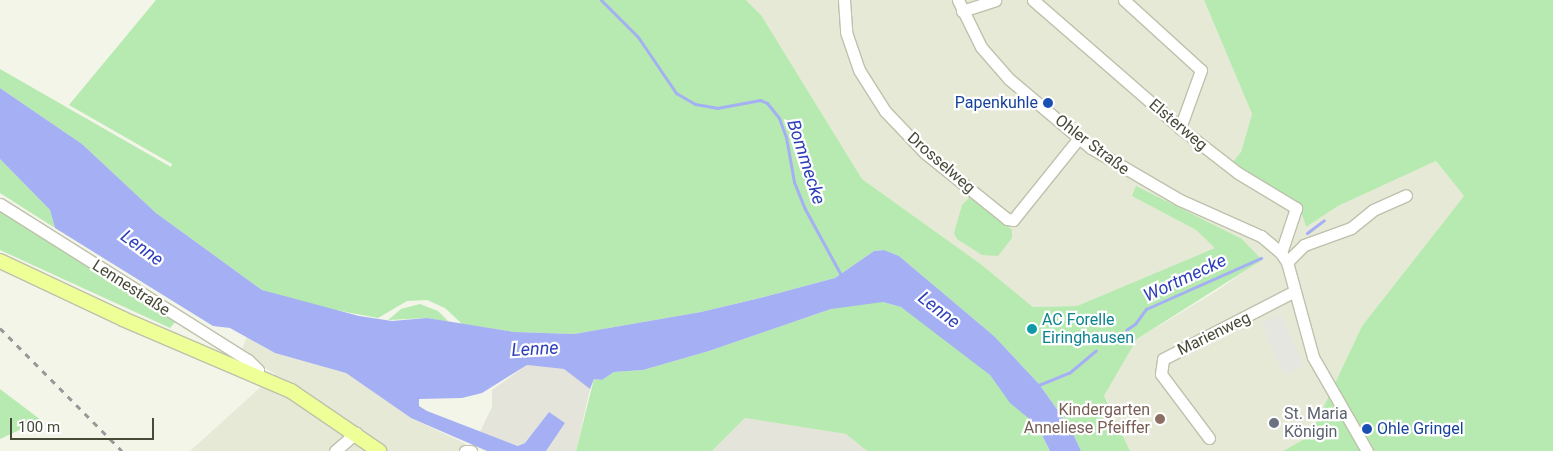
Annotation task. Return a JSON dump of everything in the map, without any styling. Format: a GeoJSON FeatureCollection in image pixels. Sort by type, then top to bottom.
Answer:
{"type":"FeatureCollection","features":[{"type":"Feature","properties":{"kind":"main road","name":"Lennestraße"},"geometry":{"type":"LineString","coordinates":[[0,260],[123,319],[291,391],[356,433],[379,451]]}},
{"type":"Feature","properties":{"kind":"street","name":"Drosselweg"},"geometry":{"type":"LineString","coordinates":[[844,0],[846,32],[859,70],[885,111],[925,153],[1007,219],[1013,220],[1079,138]]}},
{"type":"Feature","properties":{"kind":"street"},"geometry":{"type":"LineString","coordinates":[[960,6],[995,0]]}},
{"type":"Feature","properties":{"kind":"street","name":"Elsterweg"},"geometry":{"type":"LineString","coordinates":[[1034,0],[1180,128],[1238,173],[1296,208],[1284,257]]}},
{"type":"Feature","properties":{"kind":"street"},"geometry":{"type":"LineString","coordinates":[[1124,0],[1201,70],[1180,128]]}},
{"type":"Feature","properties":{"kind":"street","name":"Ohler Straße"},"geometry":{"type":"LineString","coordinates":[[960,6],[981,47],[1009,79],[1079,138],[1143,181],[1261,236],[1284,257]]}},
{"type":"Feature","properties":{"kind":"street"},"geometry":{"type":"LineString","coordinates":[[1367,451],[1313,356],[1284,257],[1304,245],[1350,228],[1373,210],[1406,195]]}},
{"type":"Feature","properties":{"kind":"street","name":"Lennestraße"},"geometry":{"type":"LineString","coordinates":[[0,204],[248,360],[256,366],[257,375]]}},
{"type":"Feature","properties":{"kind":"street","name":"Marienweg"},"geometry":{"type":"LineString","coordinates":[[1209,438],[1161,374],[1163,359],[1295,291]]}},
{"type":"Feature","properties":{"kind":"street"},"geometry":{"type":"LineString","coordinates":[[335,451],[356,433]]}},
{"type":"Feature","properties":{"kind":"street"},"geometry":{"type":"LineString","coordinates":[[466,451],[472,451]]}},
{"type":"Feature","properties":{"kind":"shaded area"},"geometry":{"type":"Polygon","coordinates":[[[746,0],[1204,0],[1252,114],[1241,152],[1300,208],[1306,227],[1338,206],[1436,161],[1464,196],[1362,326],[1310,436],[1283,451],[1130,451],[1104,396],[1137,339],[1215,292],[1262,259],[1133,196],[1196,230],[1216,248],[1077,306],[1033,307],[982,265],[862,179],[761,15],[746,0]]]}},
{"type":"Feature","properties":{"kind":"shaded area"},"geometry":{"type":"Polygon","coordinates":[[[1281,314],[1304,366],[1284,375],[1261,323],[1281,314]]]}},
{"type":"Feature","properties":{"kind":"shaded area"},"geometry":{"type":"Polygon","coordinates":[[[247,337],[275,353],[346,373],[411,418],[466,444],[463,451],[190,451],[275,374],[261,366],[242,349],[247,337]]]}},
{"type":"Feature","properties":{"kind":"shaded area"},"geometry":{"type":"Polygon","coordinates":[[[527,365],[564,369],[590,389],[576,451],[546,451],[565,423],[549,412],[525,443],[519,446],[480,432],[492,407],[492,390],[527,365]]]}},
{"type":"Feature","properties":{"kind":"shaded area"},"geometry":{"type":"Polygon","coordinates":[[[745,418],[846,434],[867,451],[712,451],[745,418]]]}},
{"type":"Feature","properties":{"kind":"green space"},"geometry":{"type":"Polygon","coordinates":[[[156,0],[746,0],[761,15],[862,179],[982,265],[1033,307],[1077,306],[1215,248],[1196,230],[1132,196],[1136,186],[1242,239],[1262,260],[1137,339],[1104,396],[1130,451],[1081,451],[1071,429],[1039,384],[994,336],[899,256],[884,250],[874,251],[835,278],[701,312],[574,334],[515,332],[462,324],[445,308],[427,300],[407,301],[378,318],[304,304],[262,290],[156,213],[82,144],[0,88],[0,69],[171,167],[172,164],[69,105],[156,0]]]}},
{"type":"Feature","properties":{"kind":"green space"},"geometry":{"type":"Polygon","coordinates":[[[1204,0],[1553,0],[1553,451],[1283,451],[1310,436],[1362,326],[1464,196],[1436,161],[1338,206],[1306,227],[1300,208],[1232,163],[1241,152],[1252,114],[1204,0]]]}},
{"type":"Feature","properties":{"kind":"green space"},"geometry":{"type":"Polygon","coordinates":[[[0,159],[50,210],[55,228],[0,193],[0,159]]]}},
{"type":"Feature","properties":{"kind":"green space"},"geometry":{"type":"Polygon","coordinates":[[[971,196],[1012,230],[1012,238],[998,256],[982,255],[957,239],[954,233],[962,205],[971,196]]]}},
{"type":"Feature","properties":{"kind":"green space"},"geometry":{"type":"Polygon","coordinates":[[[0,206],[177,320],[170,328],[0,250],[0,206]]]}},
{"type":"Feature","properties":{"kind":"green space"},"geometry":{"type":"Polygon","coordinates":[[[862,302],[883,302],[901,307],[936,331],[990,375],[1010,402],[1037,425],[1050,451],[867,451],[846,434],[745,418],[712,451],[576,451],[594,379],[602,380],[614,372],[643,370],[709,351],[831,309],[862,302]]]}},
{"type":"Feature","properties":{"kind":"green space"},"geometry":{"type":"Polygon","coordinates":[[[420,304],[438,311],[449,322],[427,318],[388,320],[401,309],[420,304]]]}},
{"type":"Feature","properties":{"kind":"green space"},"geometry":{"type":"Polygon","coordinates":[[[0,389],[41,420],[0,439],[0,389]]]}},
{"type":"Feature","properties":{"kind":"water","name":"Lenne"},"geometry":{"type":"Polygon","coordinates":[[[0,88],[82,144],[156,213],[262,290],[359,316],[392,321],[427,318],[515,332],[574,334],[701,312],[835,278],[874,251],[884,250],[899,256],[994,336],[1039,384],[1071,429],[1081,451],[1050,451],[1037,425],[1010,403],[990,375],[901,307],[883,302],[831,309],[709,351],[643,370],[614,372],[602,380],[594,379],[590,389],[564,369],[527,365],[482,393],[462,398],[419,399],[419,406],[427,411],[518,446],[525,443],[549,412],[565,423],[546,451],[487,451],[411,418],[346,373],[275,353],[230,328],[213,326],[55,228],[50,210],[0,159],[0,88]]]}},
{"type":"Feature","properties":{"kind":"waterway","name":"Bommecke"},"geometry":{"type":"LineString","coordinates":[[601,0],[638,37],[676,93],[695,104],[717,108],[760,100],[767,103],[779,118],[786,137],[794,182],[805,209],[842,277]]}},
{"type":"Feature","properties":{"kind":"waterway","name":"Wortmecke"},"geometry":{"type":"LineString","coordinates":[[1307,233],[1324,220]]}},
{"type":"Feature","properties":{"kind":"waterway","name":"Wortmecke"},"geometry":{"type":"LineString","coordinates":[[1126,330],[1135,324],[1146,309],[1261,258]]}},
{"type":"Feature","properties":{"kind":"waterway","name":"Wortmecke"},"geometry":{"type":"LineString","coordinates":[[1036,386],[1069,373],[1096,350]]}},
{"type":"Feature","properties":{"kind":"railway"},"geometry":{"type":"LineString","coordinates":[[0,328],[122,451]]}},
{"type":"Feature","properties":{"kind":"place","name":"Papenkuhle"},"geometry":{"type":"Point","coordinates":[1048,103]}},
{"type":"Feature","properties":{"kind":"place","name":"AC Forelle Eiringhausen"},"geometry":{"type":"Point","coordinates":[1032,329]}},
{"type":"Feature","properties":{"kind":"place","name":"Kindergarten Anneliese Pfeiffer"},"geometry":{"type":"Point","coordinates":[1160,419]}},
{"type":"Feature","properties":{"kind":"place","name":"St. Maria Königin"},"geometry":{"type":"Point","coordinates":[1274,423]}},
{"type":"Feature","properties":{"kind":"place","name":"Ohle Gringel"},"geometry":{"type":"Point","coordinates":[1367,429]}}]}
